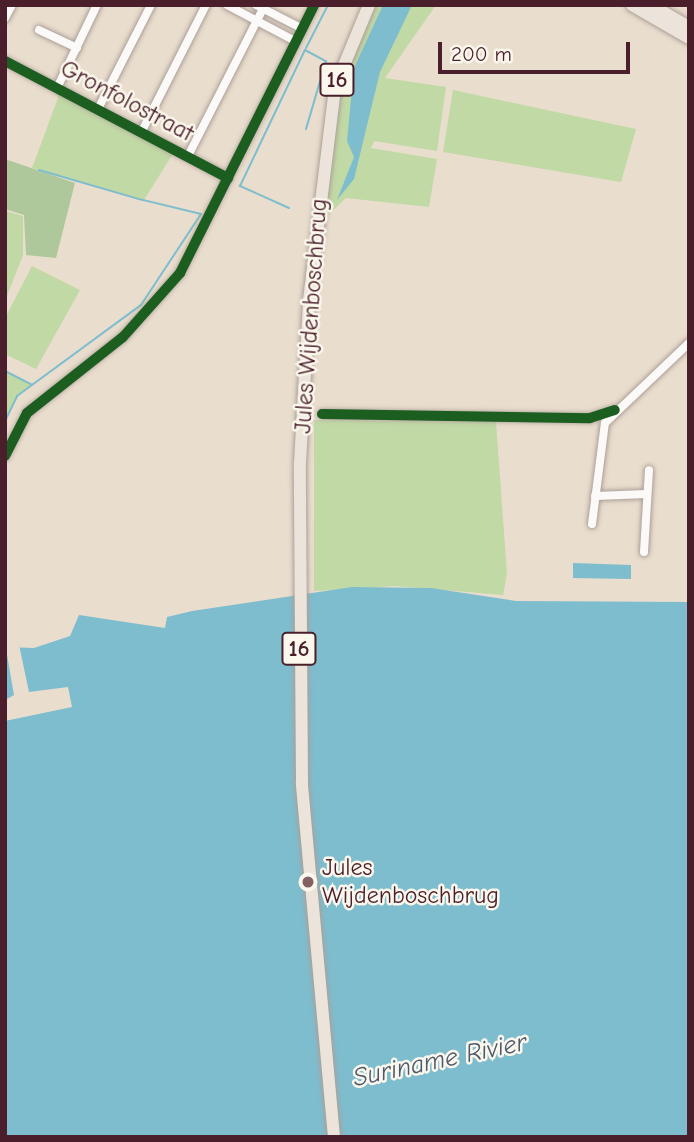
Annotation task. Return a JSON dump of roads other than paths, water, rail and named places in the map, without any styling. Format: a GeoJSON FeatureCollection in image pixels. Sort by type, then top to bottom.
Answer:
{"type":"FeatureCollection","features":[{"type":"Feature","properties":{"kind":"main road","name":"Jules Wijdenboschbrug"},"geometry":{"type":"LineString","coordinates":[[334,1137],[306,862],[298,595],[303,402],[324,160],[335,87],[369,5]]}},
{"type":"Feature","properties":{"kind":"main road"},"geometry":{"type":"LineString","coordinates":[[632,5],[689,38]]}},
{"type":"Feature","properties":{"kind":"main road"},"geometry":{"type":"LineString","coordinates":[[651,5],[689,27]]}},
{"type":"Feature","properties":{"kind":"street"},"geometry":{"type":"LineString","coordinates":[[5,18],[12,5]]}},
{"type":"Feature","properties":{"kind":"street"},"geometry":{"type":"LineString","coordinates":[[57,88],[97,5]]}},
{"type":"Feature","properties":{"kind":"street"},"geometry":{"type":"LineString","coordinates":[[98,109],[151,5]]}},
{"type":"Feature","properties":{"kind":"street"},"geometry":{"type":"LineString","coordinates":[[142,131],[205,5]]}},
{"type":"Feature","properties":{"kind":"street"},"geometry":{"type":"LineString","coordinates":[[227,5],[295,41]]}},
{"type":"Feature","properties":{"kind":"street"},"geometry":{"type":"LineString","coordinates":[[5,456],[27,413],[123,337],[180,273],[314,5]]}},
{"type":"Feature","properties":{"kind":"street"},"geometry":{"type":"LineString","coordinates":[[187,156],[256,21],[261,6],[301,28]]}},
{"type":"Feature","properties":{"kind":"street"},"geometry":{"type":"LineString","coordinates":[[39,30],[77,48]]}},
{"type":"Feature","properties":{"kind":"street","name":"Gronfolostraat"},"geometry":{"type":"LineString","coordinates":[[5,61],[228,178]]}},
{"type":"Feature","properties":{"kind":"street"},"geometry":{"type":"LineString","coordinates":[[592,524],[602,432],[615,410],[689,343]]}},
{"type":"Feature","properties":{"kind":"street"},"geometry":{"type":"LineString","coordinates":[[322,414],[590,418],[615,410]]}},
{"type":"Feature","properties":{"kind":"street"},"geometry":{"type":"LineString","coordinates":[[644,552],[649,470]]}},
{"type":"Feature","properties":{"kind":"street"},"geometry":{"type":"LineString","coordinates":[[594,496],[647,494]]}},
{"type":"Feature","properties":{"kind":"water"},"geometry":{"type":"Polygon","coordinates":[[[383,5],[412,5],[380,72],[354,179],[337,200],[354,157],[347,141],[354,68],[383,5]]]}},
{"type":"Feature","properties":{"kind":"water"},"geometry":{"type":"Polygon","coordinates":[[[573,563],[631,565],[631,579],[573,578],[573,563]]]}},
{"type":"Feature","properties":{"kind":"water","name":"Suriname Rivier"},"geometry":{"type":"Polygon","coordinates":[[[352,587],[431,588],[516,601],[689,602],[689,1137],[5,1137],[5,647],[34,648],[70,636],[79,615],[165,628],[167,617],[192,611],[352,587]]]}},
{"type":"Feature","properties":{"kind":"waterway"},"geometry":{"type":"LineString","coordinates":[[306,48],[328,5]]}},
{"type":"Feature","properties":{"kind":"waterway"},"geometry":{"type":"LineString","coordinates":[[289,208],[240,186],[305,50],[326,61],[306,129]]}},
{"type":"Feature","properties":{"kind":"waterway"},"geometry":{"type":"LineString","coordinates":[[39,170],[142,200]]}},
{"type":"Feature","properties":{"kind":"waterway"},"geometry":{"type":"LineString","coordinates":[[5,421],[17,396],[141,305],[201,214],[143,200]]}},
{"type":"Feature","properties":{"kind":"waterway"},"geometry":{"type":"LineString","coordinates":[[5,371],[32,385]]}},
{"type":"Feature","properties":{"kind":"place","name":"Jules Wijdenboschbrug"},"geometry":{"type":"Point","coordinates":[308,882]}}]}
